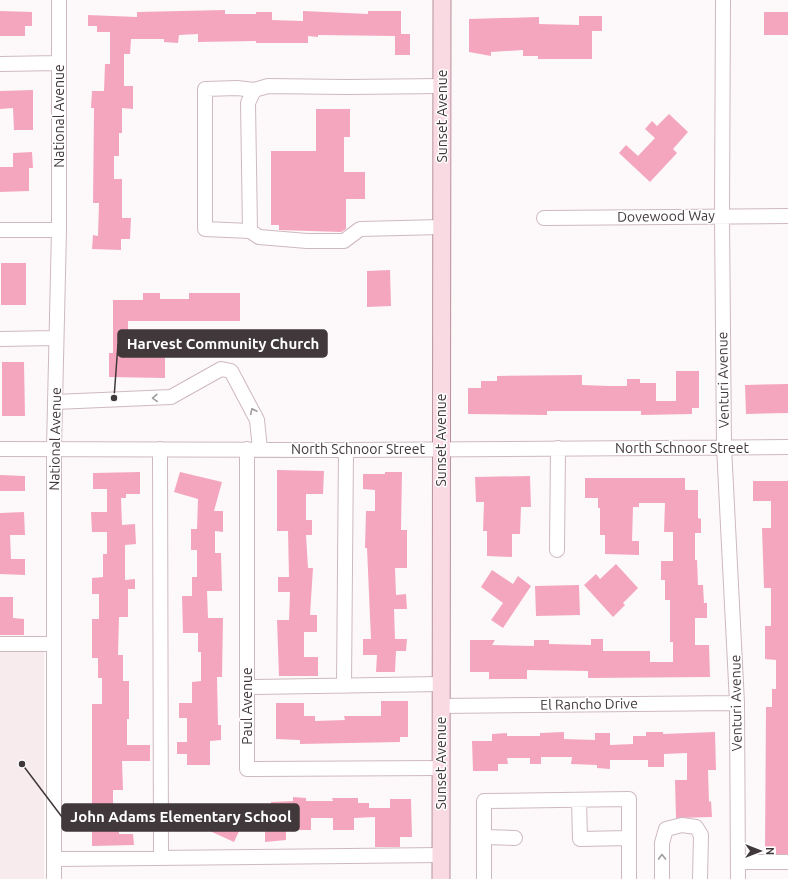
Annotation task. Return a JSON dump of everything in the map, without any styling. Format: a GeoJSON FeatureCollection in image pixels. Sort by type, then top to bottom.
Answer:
{"type":"FeatureCollection","features":[{"type":"Feature","properties":{"kind":"main road","name":"Sunset Avenue"},"geometry":{"type":"LineString","coordinates":[[441,879],[442,0]]}},
{"type":"Feature","properties":{"kind":"street","name":"National Avenue"},"geometry":{"type":"LineString","coordinates":[[54,879],[54,448],[58,230],[58,0]]}},
{"type":"Feature","properties":{"kind":"street","name":"Venturi Avenue"},"geometry":{"type":"LineString","coordinates":[[723,0],[722,216],[724,448],[737,703],[738,879]]}},
{"type":"Feature","properties":{"kind":"street"},"geometry":{"type":"LineString","coordinates":[[0,64],[58,63]]}},
{"type":"Feature","properties":{"kind":"street"},"geometry":{"type":"LineString","coordinates":[[441,227],[360,229],[344,241],[307,241],[259,237],[250,231],[206,229],[205,89],[237,88],[254,90],[268,86],[442,86]]}},
{"type":"Feature","properties":{"kind":"street"},"geometry":{"type":"LineString","coordinates":[[250,231],[248,103],[254,90]]}},
{"type":"Feature","properties":{"kind":"street","name":"Dovewood Way"},"geometry":{"type":"LineString","coordinates":[[544,218],[788,216]]}},
{"type":"Feature","properties":{"kind":"street"},"geometry":{"type":"LineString","coordinates":[[0,230],[58,230]]}},
{"type":"Feature","properties":{"kind":"street"},"geometry":{"type":"LineString","coordinates":[[0,339],[56,338]]}},
{"type":"Feature","properties":{"kind":"street","name":"Paul Avenue"},"geometry":{"type":"LineString","coordinates":[[55,402],[171,397],[222,369],[231,371],[257,420],[254,449],[247,687],[247,769],[441,768]]}},
{"type":"Feature","properties":{"kind":"street","name":"North Schnoor Street"},"geometry":{"type":"LineString","coordinates":[[0,449],[346,450],[788,447]]}},
{"type":"Feature","properties":{"kind":"street"},"geometry":{"type":"LineString","coordinates":[[557,550],[558,448]]}},
{"type":"Feature","properties":{"kind":"street"},"geometry":{"type":"LineString","coordinates":[[160,449],[161,858]]}},
{"type":"Feature","properties":{"kind":"street"},"geometry":{"type":"LineString","coordinates":[[344,686],[346,450]]}},
{"type":"Feature","properties":{"kind":"street"},"geometry":{"type":"LineString","coordinates":[[0,644],[54,644]]}},
{"type":"Feature","properties":{"kind":"street"},"geometry":{"type":"LineString","coordinates":[[247,687],[441,684]]}},
{"type":"Feature","properties":{"kind":"street","name":"El Rancho Drive"},"geometry":{"type":"LineString","coordinates":[[441,706],[737,703]]}},
{"type":"Feature","properties":{"kind":"street"},"geometry":{"type":"LineString","coordinates":[[484,879],[484,802],[629,799],[629,879]]}},
{"type":"Feature","properties":{"kind":"street"},"geometry":{"type":"LineString","coordinates":[[579,800],[580,839],[629,838]]}},
{"type":"Feature","properties":{"kind":"street"},"geometry":{"type":"LineString","coordinates":[[662,879],[663,836],[666,829],[682,826],[696,827],[701,835],[700,879]]}},
{"type":"Feature","properties":{"kind":"street"},"geometry":{"type":"LineString","coordinates":[[484,837],[515,838]]}},
{"type":"Feature","properties":{"kind":"street"},"geometry":{"type":"LineString","coordinates":[[54,859],[441,855]]}},
{"type":"Feature","properties":{"kind":"street"},"geometry":{"type":"LineString","coordinates":[[738,862],[788,862]]}},
{"type":"Feature","properties":{"kind":"shaded area"},"geometry":{"type":"Polygon","coordinates":[[[0,648],[44,648],[44,879],[0,879],[0,648]]]}},
{"type":"Feature","properties":{"kind":"building"},"geometry":{"type":"Polygon","coordinates":[[[225,10],[225,14],[256,14],[256,12],[272,12],[272,20],[303,21],[303,11],[368,14],[368,11],[401,11],[401,34],[410,34],[410,55],[395,55],[395,36],[318,35],[318,37],[308,36],[308,43],[256,43],[256,41],[198,42],[198,34],[179,35],[178,43],[164,42],[164,39],[131,39],[130,54],[124,54],[124,86],[133,86],[133,109],[122,108],[122,133],[119,133],[119,156],[114,156],[114,179],[122,179],[122,218],[131,218],[130,239],[121,239],[121,250],[92,249],[93,235],[98,236],[99,203],[93,203],[94,108],[91,108],[92,91],[104,91],[105,64],[110,64],[110,32],[97,32],[97,26],[88,26],[88,15],[137,17],[137,12],[225,10]]]}},
{"type":"Feature","properties":{"kind":"building"},"geometry":{"type":"Polygon","coordinates":[[[0,11],[32,12],[32,26],[25,26],[25,36],[0,36],[0,11]]]}},
{"type":"Feature","properties":{"kind":"building"},"geometry":{"type":"Polygon","coordinates":[[[764,12],[788,12],[788,35],[764,35],[764,12]]]}},
{"type":"Feature","properties":{"kind":"building"},"geometry":{"type":"Polygon","coordinates":[[[579,16],[602,16],[602,31],[592,31],[592,59],[538,59],[538,56],[523,56],[523,50],[491,52],[491,56],[469,52],[469,19],[539,17],[539,24],[579,25],[579,16]]]}},
{"type":"Feature","properties":{"kind":"building"},"geometry":{"type":"Polygon","coordinates":[[[33,90],[33,130],[14,130],[13,108],[0,109],[0,91],[33,90]]]}},
{"type":"Feature","properties":{"kind":"building"},"geometry":{"type":"Polygon","coordinates":[[[316,109],[350,109],[350,137],[344,137],[344,172],[365,172],[365,199],[346,199],[346,229],[341,232],[279,230],[279,225],[271,225],[271,151],[316,151],[316,109]]]}},
{"type":"Feature","properties":{"kind":"building"},"geometry":{"type":"Polygon","coordinates":[[[669,114],[688,132],[673,149],[677,153],[650,182],[619,153],[626,145],[638,156],[655,138],[645,129],[652,121],[657,126],[669,114]]]}},
{"type":"Feature","properties":{"kind":"building"},"geometry":{"type":"Polygon","coordinates":[[[32,152],[33,168],[29,168],[29,191],[0,192],[0,167],[13,167],[13,153],[32,152]]]}},
{"type":"Feature","properties":{"kind":"building"},"geometry":{"type":"Polygon","coordinates":[[[1,263],[26,263],[26,305],[1,305],[1,263]]]}},
{"type":"Feature","properties":{"kind":"building"},"geometry":{"type":"Polygon","coordinates":[[[390,270],[391,306],[367,307],[367,271],[390,270]]]}},
{"type":"Feature","properties":{"kind":"building"},"geometry":{"type":"Polygon","coordinates":[[[143,293],[160,293],[160,299],[189,299],[189,293],[240,293],[240,321],[128,321],[128,352],[165,352],[165,378],[109,377],[109,353],[113,353],[113,300],[143,300],[143,293]]]}},
{"type":"Feature","properties":{"kind":"building"},"geometry":{"type":"Polygon","coordinates":[[[2,362],[24,362],[25,416],[2,416],[2,362]]]}},
{"type":"Feature","properties":{"kind":"building"},"geometry":{"type":"Polygon","coordinates":[[[676,371],[699,371],[699,408],[692,408],[692,414],[641,415],[641,411],[547,411],[547,415],[468,414],[468,388],[481,388],[481,381],[497,381],[497,376],[582,375],[582,385],[608,386],[627,386],[627,379],[640,379],[640,383],[656,383],[656,401],[676,401],[676,371]]]}},
{"type":"Feature","properties":{"kind":"building"},"geometry":{"type":"Polygon","coordinates":[[[788,384],[788,413],[746,414],[745,385],[788,384]]]}},
{"type":"Feature","properties":{"kind":"building"},"geometry":{"type":"Polygon","coordinates":[[[277,470],[324,471],[323,494],[306,494],[306,520],[312,520],[312,535],[306,535],[308,568],[313,568],[310,615],[317,615],[317,632],[304,632],[304,657],[318,657],[318,676],[279,676],[277,620],[289,620],[290,592],[278,592],[278,577],[289,577],[288,531],[277,531],[277,470]]]}},
{"type":"Feature","properties":{"kind":"building"},"geometry":{"type":"Polygon","coordinates":[[[140,472],[140,494],[126,494],[126,498],[121,498],[122,525],[135,524],[136,544],[125,545],[125,580],[135,579],[135,589],[128,589],[128,617],[119,617],[118,655],[123,655],[123,681],[129,681],[127,745],[150,745],[150,761],[122,761],[123,790],[113,790],[113,815],[115,815],[115,822],[119,822],[119,834],[133,834],[134,845],[92,846],[92,704],[102,704],[102,678],[98,678],[98,658],[92,658],[92,619],[99,619],[99,594],[92,594],[92,578],[103,577],[103,554],[107,554],[107,532],[92,532],[91,512],[107,512],[107,489],[93,489],[93,473],[140,472]]]}},
{"type":"Feature","properties":{"kind":"building"},"geometry":{"type":"Polygon","coordinates":[[[180,472],[222,482],[214,511],[223,511],[223,532],[215,531],[215,553],[221,553],[222,591],[207,591],[208,618],[223,618],[222,677],[217,677],[218,725],[221,725],[221,740],[210,741],[210,765],[187,765],[187,754],[177,754],[177,742],[187,742],[187,718],[179,718],[179,703],[192,703],[192,682],[201,681],[201,652],[198,652],[198,633],[183,633],[182,596],[192,596],[192,577],[197,577],[197,550],[191,550],[191,529],[197,529],[198,499],[174,492],[180,472]]]}},
{"type":"Feature","properties":{"kind":"building"},"geometry":{"type":"Polygon","coordinates":[[[385,472],[402,472],[401,530],[407,530],[407,568],[395,568],[396,595],[406,594],[407,609],[394,609],[395,639],[407,639],[406,651],[396,651],[395,672],[376,672],[377,655],[363,655],[363,639],[371,639],[367,548],[365,548],[366,511],[375,511],[375,490],[363,489],[363,474],[385,474],[385,472]]]}},
{"type":"Feature","properties":{"kind":"building"},"geometry":{"type":"Polygon","coordinates":[[[0,475],[25,476],[25,491],[0,491],[0,475]]]}},
{"type":"Feature","properties":{"kind":"building"},"geometry":{"type":"Polygon","coordinates":[[[530,476],[531,507],[521,507],[520,534],[512,534],[512,557],[487,556],[487,531],[483,531],[484,502],[476,502],[475,477],[530,476]]]}},
{"type":"Feature","properties":{"kind":"building"},"geometry":{"type":"Polygon","coordinates":[[[585,478],[685,478],[685,490],[698,490],[698,518],[701,519],[701,533],[695,533],[695,560],[697,560],[698,585],[703,585],[704,603],[707,603],[707,618],[695,618],[695,645],[709,645],[710,677],[588,678],[588,671],[527,670],[527,679],[489,679],[489,672],[470,672],[470,640],[495,640],[492,645],[534,646],[534,640],[549,640],[549,644],[591,645],[591,639],[603,639],[603,651],[650,651],[650,662],[673,662],[673,642],[670,642],[670,600],[665,600],[665,580],[661,580],[661,561],[673,561],[673,532],[664,532],[665,503],[639,503],[639,507],[633,507],[632,541],[639,541],[639,555],[605,554],[605,535],[600,535],[600,508],[598,508],[598,498],[585,498],[585,478]]]}},
{"type":"Feature","properties":{"kind":"building"},"geometry":{"type":"Polygon","coordinates":[[[753,481],[788,481],[788,854],[776,854],[776,849],[765,849],[766,707],[772,707],[772,689],[776,689],[776,660],[765,659],[765,626],[771,626],[771,588],[764,588],[762,528],[771,528],[771,501],[753,501],[753,481]]]}},
{"type":"Feature","properties":{"kind":"building"},"geometry":{"type":"Polygon","coordinates":[[[24,512],[25,535],[10,535],[11,559],[25,559],[25,575],[0,574],[0,513],[24,512]]]}},
{"type":"Feature","properties":{"kind":"building"},"geometry":{"type":"Polygon","coordinates":[[[616,564],[638,588],[623,603],[625,605],[613,617],[584,585],[596,574],[600,579],[616,564]]]}},
{"type":"Feature","properties":{"kind":"building"},"geometry":{"type":"Polygon","coordinates":[[[492,570],[513,584],[518,576],[531,586],[503,628],[491,620],[503,603],[481,587],[492,570]]]}},
{"type":"Feature","properties":{"kind":"building"},"geometry":{"type":"Polygon","coordinates":[[[579,585],[580,615],[536,616],[535,586],[579,585]]]}},
{"type":"Feature","properties":{"kind":"building"},"geometry":{"type":"Polygon","coordinates":[[[0,597],[13,597],[13,618],[24,619],[24,635],[0,635],[0,597]]]}},
{"type":"Feature","properties":{"kind":"building"},"geometry":{"type":"Polygon","coordinates":[[[381,701],[408,701],[408,737],[400,737],[400,742],[300,744],[300,740],[276,739],[276,703],[304,703],[304,716],[315,716],[315,721],[345,720],[344,716],[381,716],[381,701]]]}},
{"type":"Feature","properties":{"kind":"building"},"geometry":{"type":"Polygon","coordinates":[[[564,732],[564,739],[595,740],[595,733],[610,733],[610,745],[633,744],[633,736],[646,736],[646,732],[663,732],[663,734],[715,732],[716,770],[708,770],[709,802],[711,801],[712,817],[676,818],[675,780],[687,780],[687,753],[664,754],[664,767],[648,767],[648,760],[610,760],[610,769],[597,768],[597,765],[571,764],[572,757],[541,757],[541,764],[530,764],[530,758],[507,758],[508,764],[498,764],[498,771],[473,771],[472,741],[492,741],[492,734],[507,733],[507,736],[540,736],[540,733],[564,732]]]}},
{"type":"Feature","properties":{"kind":"building"},"geometry":{"type":"Polygon","coordinates":[[[293,797],[306,798],[306,801],[333,801],[332,798],[358,798],[358,803],[369,803],[369,808],[390,808],[390,799],[411,799],[412,837],[400,837],[400,847],[375,847],[375,817],[354,818],[354,830],[333,830],[333,818],[311,818],[311,830],[286,830],[286,840],[265,842],[265,827],[240,829],[234,842],[199,826],[207,809],[226,818],[230,810],[250,819],[249,809],[271,808],[271,802],[293,801],[293,797]]]}},
{"type":"Feature","properties":{"kind":"place","name":"Harvest Community Church"},"geometry":{"type":"Point","coordinates":[114,398]}},
{"type":"Feature","properties":{"kind":"place","name":"John Adams Elementary School"},"geometry":{"type":"Point","coordinates":[22,764]}}]}
